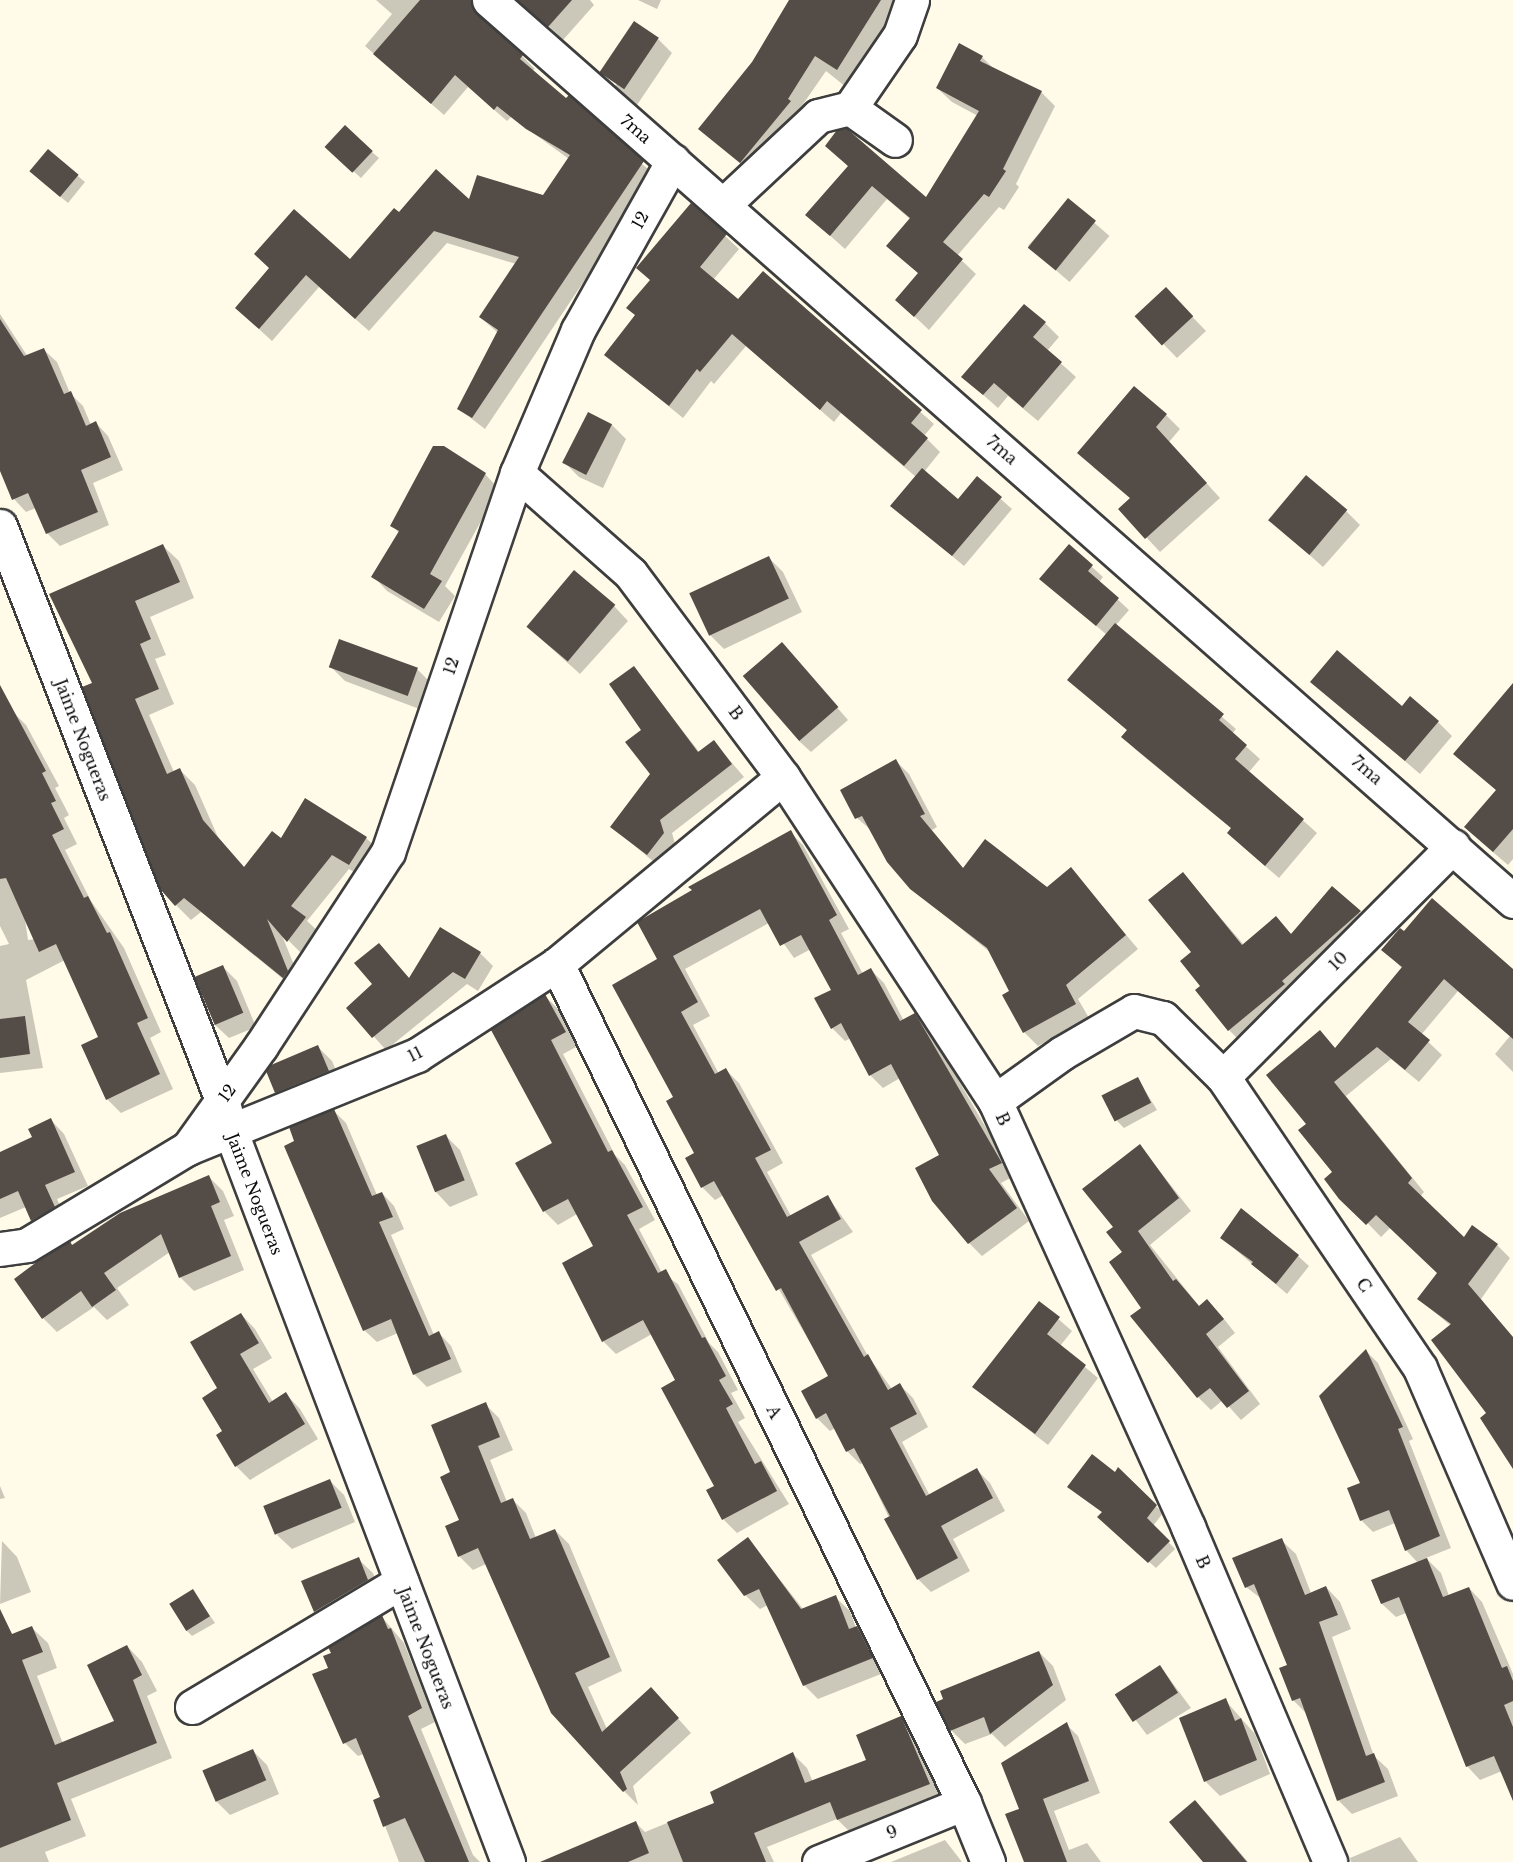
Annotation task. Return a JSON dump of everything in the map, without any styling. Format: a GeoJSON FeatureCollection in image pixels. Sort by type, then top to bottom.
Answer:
{"type":"FeatureCollection","features":[{"type":"Feature","properties":{"kind":"street","name":"7ma"},"geometry":{"type":"LineString","coordinates":[[489,0],[1513,901]]}},
{"type":"Feature","properties":{"kind":"street"},"geometry":{"type":"LineString","coordinates":[[723,205],[818,116],[850,108],[900,35],[912,0]]}},
{"type":"Feature","properties":{"kind":"street"},"geometry":{"type":"LineString","coordinates":[[850,108],[895,140]]}},
{"type":"Feature","properties":{"kind":"street","name":"12"},"geometry":{"type":"LineString","coordinates":[[188,1148],[388,852],[518,473],[578,330],[673,161]]}},
{"type":"Feature","properties":{"kind":"street","name":"B"},"geometry":{"type":"LineString","coordinates":[[518,473],[631,574],[783,777],[995,1101],[1188,1527],[1330,1862]]}},
{"type":"Feature","properties":{"kind":"street","name":"Jaime Nogueras"},"geometry":{"type":"LineString","coordinates":[[0,526],[222,1100],[231,1132],[508,1862]]}},
{"type":"Feature","properties":{"kind":"street","name":"11"},"geometry":{"type":"LineString","coordinates":[[0,1249],[27,1245],[188,1148],[417,1055],[557,964],[783,777]]}},
{"type":"Feature","properties":{"kind":"street","name":"10"},"geometry":{"type":"LineString","coordinates":[[1223,1077],[1453,846]]}},
{"type":"Feature","properties":{"kind":"street","name":"A"},"geometry":{"type":"LineString","coordinates":[[557,964],[964,1803],[988,1862]]}},
{"type":"Feature","properties":{"kind":"street","name":"C"},"geometry":{"type":"LineString","coordinates":[[995,1101],[1062,1053],[1134,1011],[1163,1018],[1223,1077],[1420,1368],[1513,1583]]}},
{"type":"Feature","properties":{"kind":"street"},"geometry":{"type":"LineString","coordinates":[[192,1707],[401,1582]]}},
{"type":"Feature","properties":{"kind":"street","name":"9"},"geometry":{"type":"LineString","coordinates":[[819,1862],[964,1803]]}},
{"type":"Feature","properties":{"kind":"building"},"geometry":{"type":"Polygon","coordinates":[[[420,0],[471,0],[477,14],[523,55],[520,59],[566,98],[569,95],[644,161],[472,418],[457,409],[498,330],[479,317],[519,257],[434,231],[355,319],[306,275],[259,329],[235,308],[269,268],[254,254],[294,209],[350,259],[394,208],[399,212],[436,169],[469,199],[477,175],[543,195],[570,155],[526,129],[497,106],[494,110],[455,75],[431,104],[373,54],[420,0]]]}},
{"type":"Feature","properties":{"kind":"building"},"geometry":{"type":"Polygon","coordinates":[[[517,0],[572,0],[548,27],[517,0]]]}},
{"type":"Feature","properties":{"kind":"building"},"geometry":{"type":"Polygon","coordinates":[[[789,0],[881,0],[837,70],[815,56],[788,99],[791,101],[740,163],[698,129],[752,62],[789,0]]]}},
{"type":"Feature","properties":{"kind":"building"},"geometry":{"type":"Polygon","coordinates":[[[634,21],[659,38],[624,89],[599,72],[634,21]]]}},
{"type":"Feature","properties":{"kind":"building"},"geometry":{"type":"Polygon","coordinates":[[[959,43],[983,56],[980,61],[1042,91],[1003,169],[1006,171],[989,197],[984,194],[943,242],[963,259],[914,317],[895,300],[918,273],[886,246],[910,218],[872,186],[830,236],[805,215],[848,166],[825,146],[837,130],[846,128],[926,197],[979,111],[936,88],[959,43]]]}},
{"type":"Feature","properties":{"kind":"building"},"geometry":{"type":"Polygon","coordinates":[[[345,125],[373,151],[352,173],[325,147],[345,125]]]}},
{"type":"Feature","properties":{"kind":"building"},"geometry":{"type":"Polygon","coordinates":[[[48,149],[79,175],[60,197],[29,171],[48,149]]]}},
{"type":"Feature","properties":{"kind":"building"},"geometry":{"type":"Polygon","coordinates":[[[1068,198],[1096,221],[1056,270],[1028,248],[1068,198]]]}},
{"type":"Feature","properties":{"kind":"building"},"geometry":{"type":"Polygon","coordinates":[[[691,203],[727,234],[700,267],[738,299],[763,271],[922,410],[911,423],[928,438],[904,466],[827,401],[820,410],[732,334],[700,372],[697,369],[669,406],[604,355],[635,315],[626,308],[650,280],[636,268],[691,203]]]}},
{"type":"Feature","properties":{"kind":"building"},"geometry":{"type":"Polygon","coordinates":[[[1166,287],[1193,316],[1162,346],[1135,316],[1166,287]]]}},
{"type":"Feature","properties":{"kind":"building"},"geometry":{"type":"Polygon","coordinates":[[[1024,304],[1046,322],[1033,337],[1062,362],[1023,408],[994,383],[983,395],[961,377],[1024,304]]]}},
{"type":"Feature","properties":{"kind":"building"},"geometry":{"type":"Polygon","coordinates":[[[0,319],[24,356],[44,348],[64,394],[71,391],[86,426],[96,421],[111,457],[81,470],[98,512],[46,534],[28,493],[12,500],[0,471],[0,319]]]}},
{"type":"Feature","properties":{"kind":"building"},"geometry":{"type":"Polygon","coordinates":[[[1134,386],[1167,414],[1156,427],[1207,483],[1145,539],[1118,509],[1130,498],[1077,453],[1134,386]]]}},
{"type":"Feature","properties":{"kind":"building"},"geometry":{"type":"Polygon","coordinates":[[[588,412],[612,424],[586,475],[562,463],[588,412]]]}},
{"type":"Feature","properties":{"kind":"building"},"geometry":{"type":"Polygon","coordinates":[[[433,446],[444,446],[486,473],[430,574],[442,581],[424,609],[371,577],[399,531],[390,526],[433,446]]]}},
{"type":"Feature","properties":{"kind":"building"},"geometry":{"type":"Polygon","coordinates":[[[922,468],[958,499],[977,476],[1002,497],[952,556],[890,506],[922,468]]]}},
{"type":"Feature","properties":{"kind":"building"},"geometry":{"type":"Polygon","coordinates":[[[1306,475],[1347,510],[1309,555],[1268,520],[1306,475]]]}},
{"type":"Feature","properties":{"kind":"building"},"geometry":{"type":"Polygon","coordinates":[[[163,544],[180,582],[135,601],[151,639],[140,644],[159,689],[135,699],[167,774],[180,768],[203,820],[244,867],[272,831],[281,838],[305,798],[367,837],[349,865],[332,855],[291,906],[306,917],[287,942],[267,919],[288,971],[283,978],[184,898],[175,906],[161,890],[82,687],[92,683],[49,594],[163,544]]]}},
{"type":"Feature","properties":{"kind":"building"},"geometry":{"type":"Polygon","coordinates":[[[1069,544],[1093,565],[1088,571],[1119,598],[1096,626],[1039,579],[1069,544]]]}},
{"type":"Feature","properties":{"kind":"building"},"geometry":{"type":"Polygon","coordinates":[[[769,556],[789,599],[709,636],[689,593],[769,556]]]}},
{"type":"Feature","properties":{"kind":"building"},"geometry":{"type":"Polygon","coordinates":[[[574,570],[615,605],[568,661],[526,627],[574,570]]]}},
{"type":"Feature","properties":{"kind":"building"},"geometry":{"type":"Polygon","coordinates":[[[1115,623],[1224,714],[1219,720],[1247,745],[1235,759],[1304,819],[1265,866],[1227,833],[1231,828],[1121,737],[1127,730],[1067,680],[1115,623]]]}},
{"type":"Feature","properties":{"kind":"building"},"geometry":{"type":"Polygon","coordinates":[[[339,639],[418,668],[408,696],[329,667],[339,639]]]}},
{"type":"Feature","properties":{"kind":"building"},"geometry":{"type":"Polygon","coordinates":[[[782,642],[838,707],[799,741],[743,676],[782,642]]]}},
{"type":"Feature","properties":{"kind":"building"},"geometry":{"type":"Polygon","coordinates":[[[1337,650],[1402,706],[1410,696],[1439,721],[1405,761],[1310,682],[1337,650]]]}},
{"type":"Feature","properties":{"kind":"building"},"geometry":{"type":"Polygon","coordinates":[[[634,666],[698,752],[714,740],[732,764],[660,820],[664,833],[647,855],[610,827],[650,774],[625,742],[641,730],[609,684],[634,666]]]}},
{"type":"Feature","properties":{"kind":"building"},"geometry":{"type":"Polygon","coordinates":[[[1513,683],[1513,829],[1493,852],[1464,827],[1496,790],[1453,754],[1513,683]]]}},
{"type":"Feature","properties":{"kind":"building"},"geometry":{"type":"Polygon","coordinates":[[[0,685],[46,771],[42,773],[56,801],[51,803],[64,829],[52,835],[84,898],[88,896],[107,933],[110,932],[148,1018],[137,1023],[160,1074],[106,1100],[81,1045],[98,1037],[56,944],[39,952],[6,878],[0,879],[0,685]]]}},
{"type":"Feature","properties":{"kind":"building"},"geometry":{"type":"Polygon","coordinates":[[[896,759],[925,814],[920,816],[963,868],[985,839],[1047,887],[1071,867],[1126,935],[1066,985],[1076,1004],[1023,1033],[1002,995],[1009,991],[987,948],[910,889],[887,862],[862,816],[855,819],[840,790],[896,759]]]}},
{"type":"Feature","properties":{"kind":"building"},"geometry":{"type":"Polygon","coordinates":[[[791,830],[837,915],[829,920],[858,975],[871,968],[900,1021],[915,1013],[1002,1163],[989,1169],[1017,1208],[968,1244],[932,1201],[915,1168],[939,1155],[891,1064],[869,1076],[841,1023],[831,1029],[814,998],[831,990],[801,935],[780,946],[760,909],[673,956],[698,1002],[681,1012],[715,1074],[726,1068],[771,1150],[755,1158],[787,1217],[828,1195],[841,1219],[799,1242],[864,1357],[868,1354],[888,1390],[900,1383],[917,1414],[890,1428],[926,1496],[977,1468],[993,1498],[941,1526],[958,1558],[917,1580],[884,1519],[890,1516],[854,1448],[846,1452],[826,1413],[816,1419],[801,1391],[828,1376],[781,1288],[776,1291],[714,1181],[701,1188],[685,1158],[694,1153],[666,1101],[673,1097],[612,985],[657,959],[637,922],[692,890],[688,887],[791,830]]]}},
{"type":"Feature","properties":{"kind":"building"},"geometry":{"type":"Polygon","coordinates":[[[1183,872],[1242,945],[1276,916],[1291,934],[1332,886],[1361,911],[1282,981],[1285,984],[1228,1031],[1195,990],[1200,986],[1180,961],[1191,952],[1148,900],[1183,872]]]}},
{"type":"Feature","properties":{"kind":"building"},"geometry":{"type":"Polygon","coordinates":[[[1432,898],[1513,969],[1513,1039],[1444,979],[1408,1022],[1430,1040],[1405,1070],[1377,1047],[1334,1082],[1412,1178],[1408,1183],[1464,1237],[1472,1225],[1498,1244],[1468,1284],[1513,1337],[1513,1469],[1480,1418],[1486,1413],[1431,1340],[1451,1324],[1417,1299],[1437,1273],[1376,1215],[1366,1225],[1339,1199],[1324,1179],[1332,1172],[1298,1130],[1306,1124],[1266,1075],[1320,1030],[1335,1048],[1402,967],[1381,950],[1400,928],[1404,931],[1432,898]]]}},
{"type":"Feature","properties":{"kind":"building"},"geometry":{"type":"Polygon","coordinates":[[[440,927],[481,952],[465,979],[453,972],[372,1038],[346,1008],[372,984],[354,963],[379,943],[409,978],[440,927]]]}},
{"type":"Feature","properties":{"kind":"building"},"geometry":{"type":"Polygon","coordinates":[[[223,965],[243,1013],[215,1025],[194,977],[223,965]]]}},
{"type":"Feature","properties":{"kind":"building"},"geometry":{"type":"Polygon","coordinates":[[[545,994],[566,1032],[551,1040],[608,1152],[612,1150],[643,1207],[627,1215],[658,1273],[666,1269],[702,1338],[705,1337],[726,1376],[719,1380],[733,1404],[726,1408],[755,1464],[761,1461],[777,1491],[722,1520],[706,1490],[714,1486],[661,1388],[675,1380],[643,1320],[602,1342],[562,1263],[593,1246],[568,1199],[543,1212],[515,1163],[552,1143],[491,1030],[545,994]]]}},
{"type":"Feature","properties":{"kind":"building"},"geometry":{"type":"Polygon","coordinates":[[[25,1016],[30,1054],[0,1058],[0,1019],[25,1016]]]}},
{"type":"Feature","properties":{"kind":"building"},"geometry":{"type":"Polygon","coordinates":[[[318,1045],[329,1071],[275,1093],[266,1071],[271,1065],[318,1045]]]}},
{"type":"Feature","properties":{"kind":"building"},"geometry":{"type":"Polygon","coordinates":[[[1138,1077],[1151,1103],[1115,1121],[1101,1096],[1138,1077]]]}},
{"type":"Feature","properties":{"kind":"building"},"geometry":{"type":"Polygon","coordinates":[[[334,1109],[372,1196],[382,1192],[393,1217],[379,1222],[429,1336],[439,1331],[451,1359],[413,1375],[391,1319],[363,1331],[284,1146],[294,1141],[289,1127],[334,1109]]]}},
{"type":"Feature","properties":{"kind":"building"},"geometry":{"type":"Polygon","coordinates":[[[51,1118],[75,1172],[45,1185],[55,1207],[31,1221],[18,1191],[0,1199],[0,1152],[32,1137],[28,1129],[51,1118]]]}},
{"type":"Feature","properties":{"kind":"building"},"geometry":{"type":"Polygon","coordinates":[[[446,1134],[465,1180],[435,1192],[416,1146],[446,1134]]]}},
{"type":"Feature","properties":{"kind":"building"},"geometry":{"type":"Polygon","coordinates":[[[1140,1144],[1179,1198],[1138,1231],[1173,1281],[1176,1279],[1199,1306],[1207,1299],[1224,1319],[1206,1334],[1249,1391],[1227,1408],[1210,1388],[1197,1398],[1130,1316],[1141,1308],[1109,1262],[1122,1252],[1106,1232],[1113,1227],[1082,1189],[1140,1144]]]}},
{"type":"Feature","properties":{"kind":"building"},"geometry":{"type":"Polygon","coordinates":[[[209,1175],[220,1202],[211,1206],[231,1256],[179,1278],[161,1234],[104,1273],[116,1290],[92,1307],[81,1291],[42,1319],[14,1279],[46,1255],[70,1241],[72,1245],[120,1213],[209,1175]]]}},
{"type":"Feature","properties":{"kind":"building"},"geometry":{"type":"Polygon","coordinates":[[[1241,1208],[1299,1255],[1276,1284],[1251,1264],[1253,1262],[1220,1238],[1241,1208]]]}},
{"type":"Feature","properties":{"kind":"building"},"geometry":{"type":"Polygon","coordinates":[[[1039,1301],[1060,1317],[1047,1334],[1086,1365],[1035,1434],[972,1387],[1039,1301]]]}},
{"type":"Feature","properties":{"kind":"building"},"geometry":{"type":"Polygon","coordinates":[[[241,1313],[259,1343],[240,1354],[269,1403],[286,1392],[305,1424],[235,1467],[216,1435],[222,1431],[202,1398],[217,1388],[190,1342],[241,1313]]]}},
{"type":"Feature","properties":{"kind":"building"},"geometry":{"type":"Polygon","coordinates":[[[1366,1349],[1403,1427],[1398,1429],[1440,1536],[1405,1551],[1389,1510],[1360,1521],[1347,1488],[1360,1483],[1319,1396],[1366,1349]]]}},
{"type":"Feature","properties":{"kind":"building"},"geometry":{"type":"Polygon","coordinates":[[[486,1402],[500,1437],[478,1446],[501,1503],[513,1498],[530,1539],[555,1529],[610,1657],[575,1673],[602,1732],[651,1687],[679,1718],[620,1772],[627,1789],[623,1792],[551,1713],[478,1548],[458,1557],[445,1526],[459,1520],[440,1477],[450,1472],[431,1425],[486,1402]]]}},
{"type":"Feature","properties":{"kind":"building"},"geometry":{"type":"Polygon","coordinates":[[[1092,1454],[1115,1472],[1118,1467],[1157,1505],[1147,1518],[1170,1541],[1148,1563],[1097,1517],[1102,1512],[1067,1487],[1092,1454]]]}},
{"type":"Feature","properties":{"kind":"building"},"geometry":{"type":"Polygon","coordinates":[[[330,1479],[342,1508],[275,1535],[263,1506],[330,1479]]]}},
{"type":"Feature","properties":{"kind":"building"},"geometry":{"type":"Polygon","coordinates":[[[748,1537],[801,1609],[836,1595],[849,1629],[857,1626],[873,1658],[803,1686],[759,1589],[744,1596],[717,1560],[748,1537]]]}},
{"type":"Feature","properties":{"kind":"building"},"geometry":{"type":"Polygon","coordinates":[[[1282,1538],[1305,1595],[1326,1586],[1338,1615],[1319,1622],[1366,1756],[1374,1753],[1385,1782],[1337,1801],[1300,1698],[1292,1701],[1279,1668],[1287,1665],[1254,1584],[1245,1588],[1232,1558],[1282,1538]]]}},
{"type":"Feature","properties":{"kind":"building"},"geometry":{"type":"Polygon","coordinates":[[[359,1557],[368,1580],[314,1612],[301,1581],[359,1557]]]}},
{"type":"Feature","properties":{"kind":"building"},"geometry":{"type":"Polygon","coordinates":[[[1427,1558],[1443,1597],[1469,1587],[1502,1668],[1507,1666],[1513,1681],[1513,1701],[1504,1705],[1513,1727],[1513,1801],[1494,1756],[1466,1767],[1399,1597],[1381,1604],[1371,1580],[1427,1558]]]}},
{"type":"Feature","properties":{"kind":"building"},"geometry":{"type":"Polygon","coordinates":[[[193,1589],[210,1616],[186,1631],[169,1604],[193,1589]]]}},
{"type":"Feature","properties":{"kind":"building"},"geometry":{"type":"Polygon","coordinates":[[[0,1609],[12,1634],[32,1626],[43,1652],[22,1660],[55,1745],[114,1721],[87,1665],[127,1645],[142,1675],[133,1680],[157,1743],[57,1783],[71,1820],[0,1848],[0,1609]]]}},
{"type":"Feature","properties":{"kind":"building"},"geometry":{"type":"Polygon","coordinates":[[[382,1615],[388,1629],[391,1628],[422,1708],[408,1716],[469,1862],[425,1862],[405,1818],[383,1827],[373,1800],[380,1797],[356,1738],[343,1744],[312,1674],[328,1668],[323,1656],[331,1653],[328,1647],[382,1615]]]}},
{"type":"Feature","properties":{"kind":"building"},"geometry":{"type":"Polygon","coordinates":[[[1039,1651],[1053,1685],[990,1734],[984,1717],[950,1731],[936,1702],[943,1699],[940,1691],[1039,1651]]]}},
{"type":"Feature","properties":{"kind":"building"},"geometry":{"type":"Polygon","coordinates":[[[1160,1665],[1178,1693],[1133,1722],[1115,1694],[1160,1665]]]}},
{"type":"Feature","properties":{"kind":"building"},"geometry":{"type":"Polygon","coordinates":[[[1226,1698],[1235,1721],[1241,1718],[1257,1760],[1204,1782],[1179,1718],[1226,1698]]]}},
{"type":"Feature","properties":{"kind":"building"},"geometry":{"type":"Polygon","coordinates":[[[901,1716],[930,1784],[837,1820],[830,1802],[754,1833],[766,1862],[683,1862],[667,1822],[714,1803],[710,1792],[793,1752],[805,1783],[866,1760],[856,1735],[901,1716]]]}},
{"type":"Feature","properties":{"kind":"building"},"geometry":{"type":"Polygon","coordinates":[[[1067,1722],[1089,1781],[1043,1799],[1067,1862],[1024,1862],[1005,1814],[1019,1809],[1001,1763],[1067,1722]]]}},
{"type":"Feature","properties":{"kind":"building"},"geometry":{"type":"Polygon","coordinates":[[[253,1749],[266,1780],[216,1802],[202,1770],[253,1749]]]}},
{"type":"Feature","properties":{"kind":"building"},"geometry":{"type":"Polygon","coordinates":[[[1195,1800],[1247,1862],[1203,1862],[1169,1822],[1195,1800]]]}},
{"type":"Feature","properties":{"kind":"building"},"geometry":{"type":"Polygon","coordinates":[[[636,1821],[649,1853],[628,1862],[540,1862],[636,1821]]]}}]}
